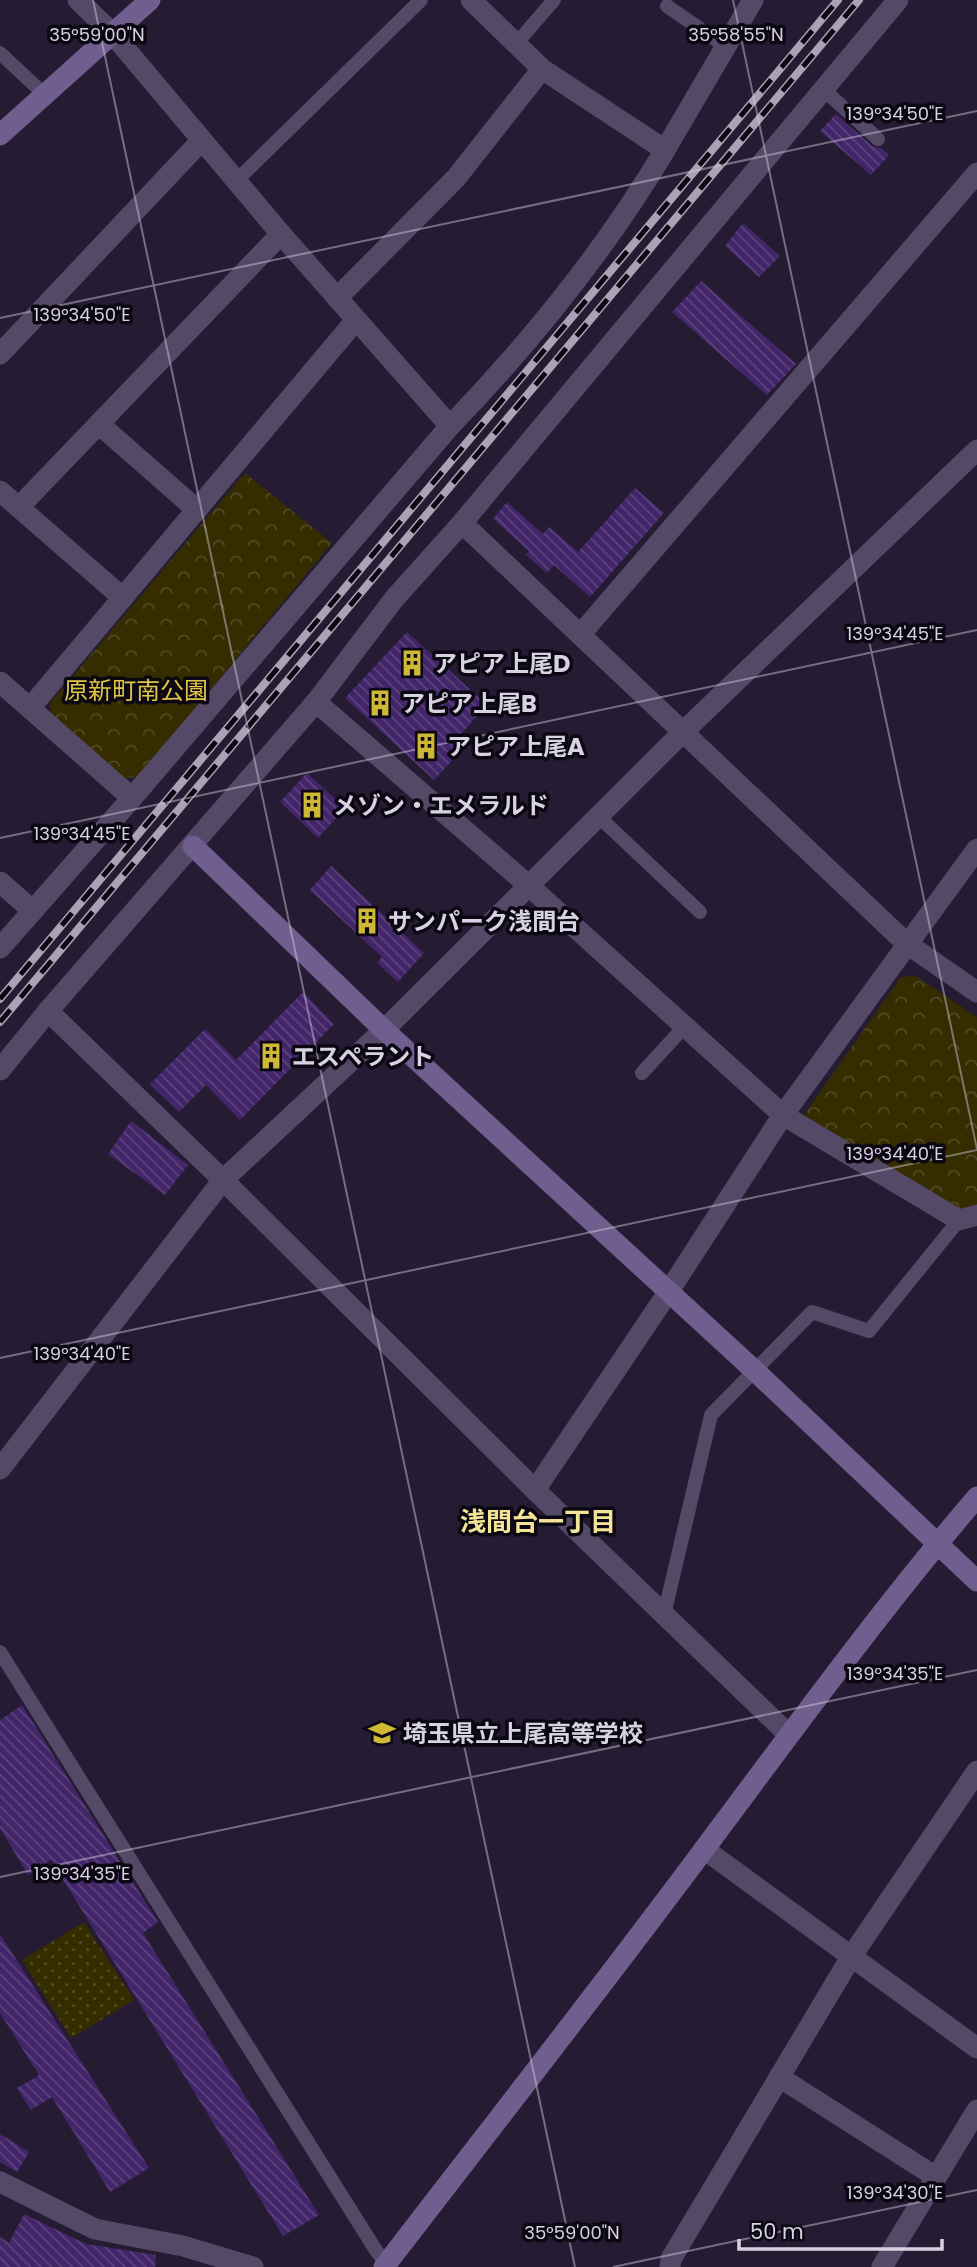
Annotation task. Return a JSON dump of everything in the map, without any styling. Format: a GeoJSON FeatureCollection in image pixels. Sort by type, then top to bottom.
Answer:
{"type":"FeatureCollection","features":[{"type":"Feature","properties":{"kind":"street"},"geometry":{"type":"LineString","coordinates":[[78,0],[112,33],[281,234],[450,426]]}},
{"type":"Feature","properties":{"kind":"street"},"geometry":{"type":"LineString","coordinates":[[0,135],[149,0]]}},
{"type":"Feature","properties":{"kind":"street"},"geometry":{"type":"LineString","coordinates":[[471,0],[542,69],[664,150]]}},
{"type":"Feature","properties":{"kind":"street"},"geometry":{"type":"LineString","coordinates":[[0,948],[569,288],[637,196],[753,0]]}},
{"type":"Feature","properties":{"kind":"street"},"geometry":{"type":"LineString","coordinates":[[0,1070],[316,702],[394,599],[462,523],[898,0]]}},
{"type":"Feature","properties":{"kind":"street"},"geometry":{"type":"LineString","coordinates":[[337,298],[456,178],[542,69]]}},
{"type":"Feature","properties":{"kind":"street"},"geometry":{"type":"LineString","coordinates":[[0,354],[202,140]]}},
{"type":"Feature","properties":{"kind":"street"},"geometry":{"type":"LineString","coordinates":[[580,635],[977,173]]}},
{"type":"Feature","properties":{"kind":"street"},"geometry":{"type":"LineString","coordinates":[[19,507],[281,234]]}},
{"type":"Feature","properties":{"kind":"street"},"geometry":{"type":"LineString","coordinates":[[30,708],[356,320]]}},
{"type":"Feature","properties":{"kind":"street"},"geometry":{"type":"LineString","coordinates":[[99,424],[197,510]]}},
{"type":"Feature","properties":{"kind":"street"},"geometry":{"type":"LineString","coordinates":[[0,1469],[223,1180],[384,1030],[682,733],[977,450]]}},
{"type":"Feature","properties":{"kind":"street"},"geometry":{"type":"LineString","coordinates":[[0,491],[122,598]]}},
{"type":"Feature","properties":{"kind":"street"},"geometry":{"type":"LineString","coordinates":[[462,523],[906,943],[977,992]]}},
{"type":"Feature","properties":{"kind":"street"},"geometry":{"type":"LineString","coordinates":[[0,682],[132,798]]}},
{"type":"Feature","properties":{"kind":"street"},"geometry":{"type":"LineString","coordinates":[[316,702],[528,885],[783,1115],[968,1217]]}},
{"type":"Feature","properties":{"kind":"street"},"geometry":{"type":"LineString","coordinates":[[193,846],[384,1030],[754,1370],[977,1581]]}},
{"type":"Feature","properties":{"kind":"street"},"geometry":{"type":"LineString","coordinates":[[535,1490],[783,1115],[977,849]]}},
{"type":"Feature","properties":{"kind":"street"},"geometry":{"type":"LineString","coordinates":[[0,881],[33,911]]}},
{"type":"Feature","properties":{"kind":"street"},"geometry":{"type":"LineString","coordinates":[[48,1011],[223,1180],[535,1490],[789,1735]]}},
{"type":"Feature","properties":{"kind":"street"},"geometry":{"type":"LineString","coordinates":[[386,2265],[789,1735],[937,1544],[977,1497]]}},
{"type":"Feature","properties":{"kind":"street"},"geometry":{"type":"LineString","coordinates":[[670,2267],[671,2259],[851,1956],[977,1771]]}},
{"type":"Feature","properties":{"kind":"street"},"geometry":{"type":"LineString","coordinates":[[704,1849],[977,2048]]}},
{"type":"Feature","properties":{"kind":"street"},"geometry":{"type":"LineString","coordinates":[[779,2077],[936,2177]]}},
{"type":"Feature","properties":{"kind":"street"},"geometry":{"type":"LineString","coordinates":[[881,2267],[977,2110]]}},
{"type":"Feature","properties":{"kind":"street"},"geometry":{"type":"LineString","coordinates":[[0,2182],[95,2230],[183,2246],[218,2262],[253,2267]]}},
{"type":"Feature","properties":{"kind":"lane"},"geometry":{"type":"LineString","coordinates":[[236,181],[421,0]]}},
{"type":"Feature","properties":{"kind":"lane"},"geometry":{"type":"LineString","coordinates":[[516,44],[554,0]]}},
{"type":"Feature","properties":{"kind":"lane"},"geometry":{"type":"LineString","coordinates":[[667,6],[725,46]]}},
{"type":"Feature","properties":{"kind":"lane"},"geometry":{"type":"LineString","coordinates":[[0,52],[44,94]]}},
{"type":"Feature","properties":{"kind":"lane"},"geometry":{"type":"LineString","coordinates":[[824,90],[878,139]]}},
{"type":"Feature","properties":{"kind":"lane"},"geometry":{"type":"LineString","coordinates":[[598,816],[700,912]]}},
{"type":"Feature","properties":{"kind":"lane"},"geometry":{"type":"LineString","coordinates":[[642,1073],[685,1026]]}},
{"type":"Feature","properties":{"kind":"lane"},"geometry":{"type":"LineString","coordinates":[[664,1615],[711,1415],[811,1312],[869,1331],[968,1217]]}},
{"type":"Feature","properties":{"kind":"lane"},"geometry":{"type":"LineString","coordinates":[[0,1652],[386,2265]]}},
{"type":"Feature","properties":{"kind":"green space","name":"原新町南公園"},"geometry":{"type":"Polygon","coordinates":[[[245,473],[332,543],[138,777],[124,778],[51,714],[50,703],[245,473]]]}},
{"type":"Feature","properties":{"kind":"green space"},"geometry":{"type":"Polygon","coordinates":[[[916,976],[977,1017],[977,1208],[958,1214],[804,1115],[901,977],[916,976]]]}},
{"type":"Feature","properties":{"kind":"green space"},"geometry":{"type":"Polygon","coordinates":[[[84,1922],[134,2000],[71,2038],[22,1960],[84,1922]]]}},
{"type":"Feature","properties":{"kind":"building"},"geometry":{"type":"Polygon","coordinates":[[[836,114],[872,146],[881,148],[889,155],[871,175],[820,131],[836,114]]]}},
{"type":"Feature","properties":{"kind":"building"},"geometry":{"type":"Polygon","coordinates":[[[743,223],[780,256],[759,277],[725,246],[743,223]]]}},
{"type":"Feature","properties":{"kind":"building"},"geometry":{"type":"Polygon","coordinates":[[[701,281],[796,364],[767,395],[672,312],[701,281]]]}},
{"type":"Feature","properties":{"kind":"building"},"geometry":{"type":"Polygon","coordinates":[[[635,488],[664,513],[590,597],[554,565],[547,573],[526,555],[529,551],[493,519],[507,502],[543,534],[549,527],[578,552],[635,488]]]}},
{"type":"Feature","properties":{"kind":"building"},"geometry":{"type":"Polygon","coordinates":[[[407,632],[487,705],[453,743],[461,751],[434,780],[345,698],[407,632]]]}},
{"type":"Feature","properties":{"kind":"building","name":"メゾン・エメラルド"},"geometry":{"type":"Polygon","coordinates":[[[307,773],[345,808],[318,838],[280,802],[307,773]]]}},
{"type":"Feature","properties":{"kind":"building","name":"サンパーク浅間台"},"geometry":{"type":"Polygon","coordinates":[[[331,866],[424,953],[398,982],[377,963],[382,957],[310,890],[331,866]]]}},
{"type":"Feature","properties":{"kind":"building","name":"エスペラント"},"geometry":{"type":"Polygon","coordinates":[[[303,992],[334,1024],[240,1120],[206,1085],[179,1112],[150,1084],[205,1029],[236,1060],[303,992]]]}},
{"type":"Feature","properties":{"kind":"building"},"geometry":{"type":"Polygon","coordinates":[[[131,1121],[188,1165],[165,1195],[108,1154],[131,1121]]]}},
{"type":"Feature","properties":{"kind":"building"},"geometry":{"type":"Polygon","coordinates":[[[22,1705],[158,1922],[143,1933],[319,2215],[283,2236],[51,1860],[28,1875],[0,1828],[0,1720],[22,1705]]]}},
{"type":"Feature","properties":{"kind":"building"},"geometry":{"type":"Polygon","coordinates":[[[0,1934],[149,2168],[110,2192],[52,2097],[31,2110],[17,2088],[39,2075],[0,2013],[0,1934]]]}},
{"type":"Feature","properties":{"kind":"building"},"geometry":{"type":"Polygon","coordinates":[[[0,2134],[29,2152],[17,2172],[0,2162],[0,2134]]]}},
{"type":"Feature","properties":{"kind":"building"},"geometry":{"type":"Polygon","coordinates":[[[24,2214],[86,2244],[156,2255],[155,2267],[0,2267],[0,2237],[9,2243],[24,2214]]]}},
{"type":"Feature","properties":{"kind":"railway"},"geometry":{"type":"LineString","coordinates":[[0,999],[838,0]]}},
{"type":"Feature","properties":{"kind":"railway"},"geometry":{"type":"LineString","coordinates":[[0,1022],[859,0]]}},
{"type":"Feature","properties":{"kind":"place","name":"アピア上尾D"},"geometry":{"type":"Point","coordinates":[412,663]}},
{"type":"Feature","properties":{"kind":"place","name":"アピア上尾B"},"geometry":{"type":"Point","coordinates":[380,703]}},
{"type":"Feature","properties":{"kind":"place","name":"アピア上尾A"},"geometry":{"type":"Point","coordinates":[426,746]}},
{"type":"Feature","properties":{"kind":"place","name":"メゾン・エメラルド"},"geometry":{"type":"Point","coordinates":[312,805]}},
{"type":"Feature","properties":{"kind":"place","name":"サンパーク浅間台"},"geometry":{"type":"Point","coordinates":[367,921]}},
{"type":"Feature","properties":{"kind":"place","name":"エスペラント"},"geometry":{"type":"Point","coordinates":[271,1056]}},
{"type":"Feature","properties":{"kind":"place","name":"埼玉県立上尾高等学校"},"geometry":{"type":"Point","coordinates":[382,1733]}},
{"type":"Feature","properties":{"kind":"district","name":"浅間台一丁目"},"geometry":{"type":"Point","coordinates":[538,1522]}}]}
